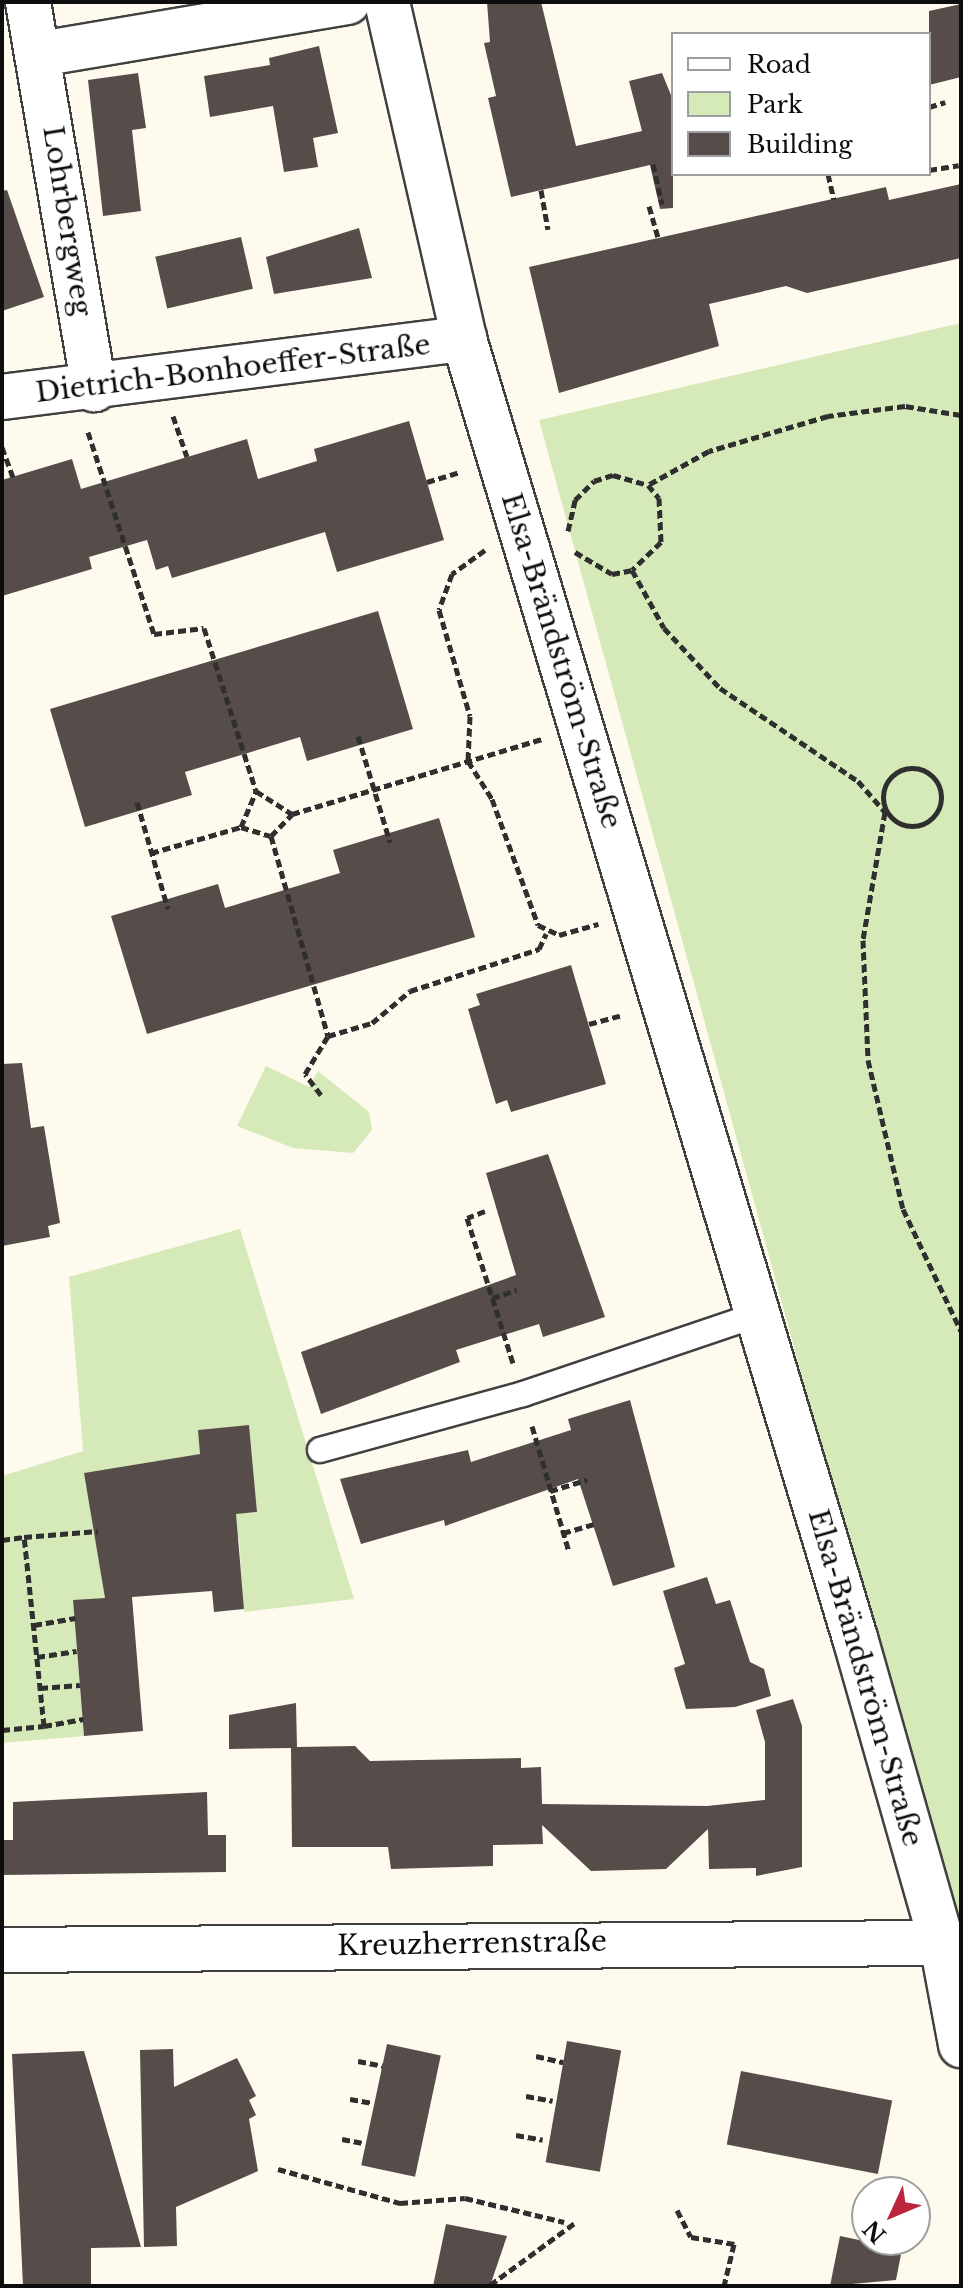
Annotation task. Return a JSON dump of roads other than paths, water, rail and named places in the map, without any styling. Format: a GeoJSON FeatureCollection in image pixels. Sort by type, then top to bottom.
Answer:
{"type":"FeatureCollection","features":[{"type":"Feature","properties":{"kind":"street","name":"Lohrbergweg"},"geometry":{"type":"LineString","coordinates":[[28,2],[40,54],[84,390]]}},
{"type":"Feature","properties":{"kind":"street"},"geometry":{"type":"LineString","coordinates":[[40,54],[348,2]]}},
{"type":"Feature","properties":{"kind":"street","name":"Elsa-Brändström-Straße"},"geometry":{"type":"LineString","coordinates":[[387,2],[464,339],[759,1314],[942,1943],[961,2045]]}},
{"type":"Feature","properties":{"kind":"street","name":"Dietrich-Bonhoeffer-Straße"},"geometry":{"type":"LineString","coordinates":[[2,397],[84,390],[464,339]]}},
{"type":"Feature","properties":{"kind":"street","name":"Kreuzherrenstraße"},"geometry":{"type":"LineString","coordinates":[[2,1950],[942,1943]]}},
{"type":"Feature","properties":{"kind":"lane"},"geometry":{"type":"LineString","coordinates":[[320,1450],[523,1394],[759,1314]]}}]}
